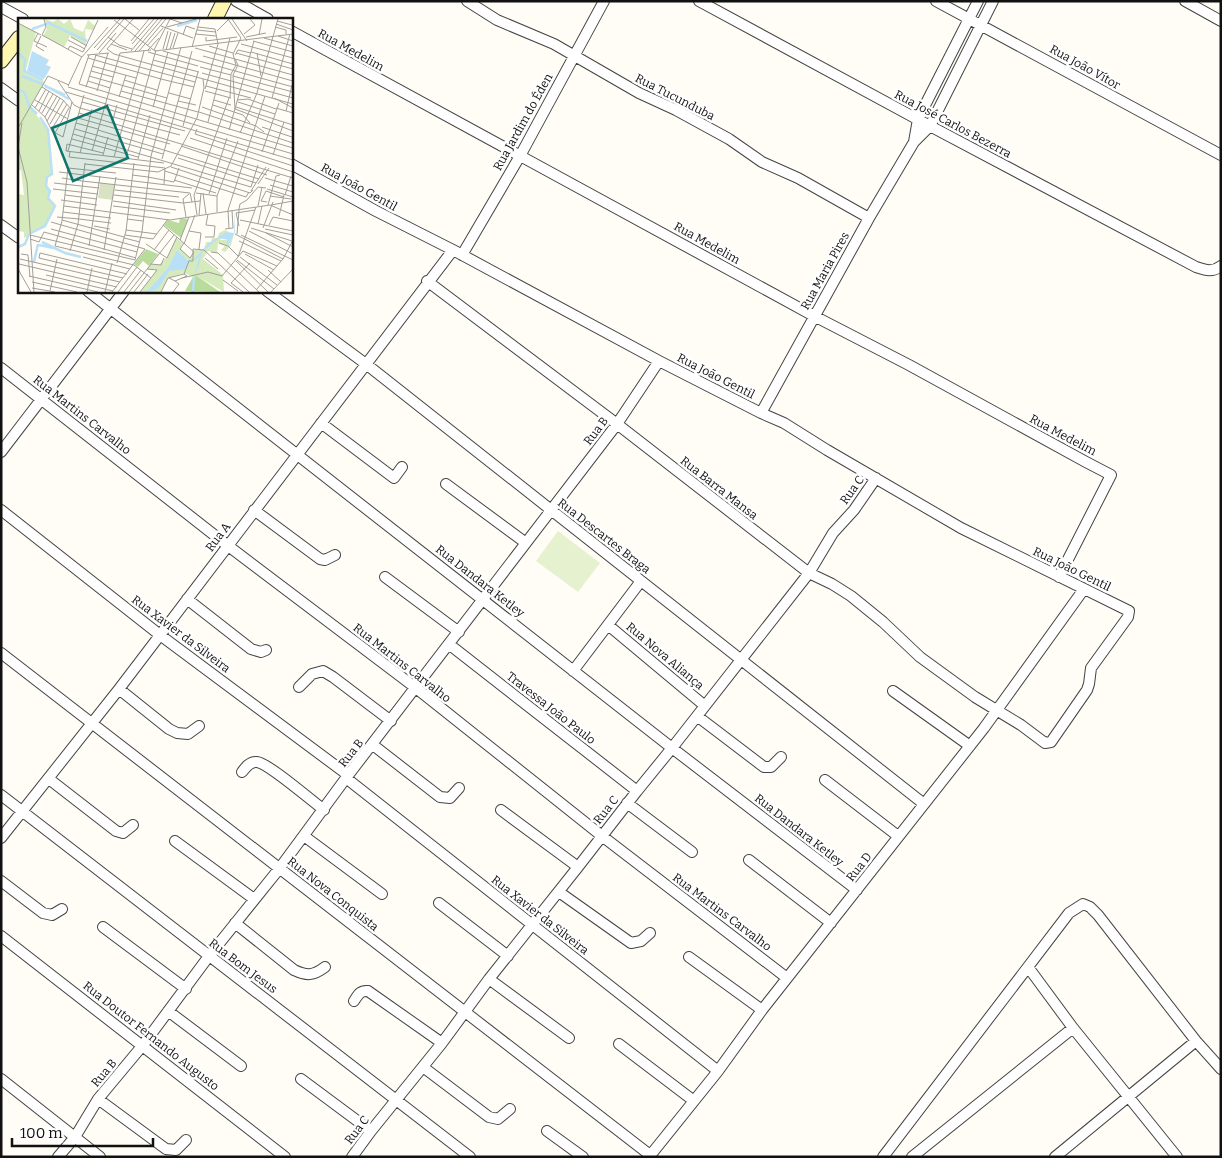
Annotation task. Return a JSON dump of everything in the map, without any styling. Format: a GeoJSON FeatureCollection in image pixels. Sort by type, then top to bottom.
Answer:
{"type":"FeatureCollection","features":[{"type":"Feature","properties":{"kind":"street"},"geometry":{"type":"LineString","coordinates":[[216,18],[224,1]]}},
{"type":"Feature","properties":{"kind":"street"},"geometry":{"type":"LineString","coordinates":[[236,1],[266,18]]}},
{"type":"Feature","properties":{"kind":"street","name":"Rua Tucunduba"},"geometry":{"type":"LineString","coordinates":[[468,1],[497,20],[554,44],[639,93],[685,115],[728,139],[762,162],[790,174],[869,218]]}},
{"type":"Feature","properties":{"kind":"street","name":"Rua Jardim do Éden"},"geometry":{"type":"LineString","coordinates":[[457,252],[520,156],[604,1]]}},
{"type":"Feature","properties":{"kind":"street","name":"Rua José Carlos Bezerra"},"geometry":{"type":"LineString","coordinates":[[700,1],[1196,267],[1214,271],[1221,266]]}},
{"type":"Feature","properties":{"kind":"street","name":"Rua João Vítor"},"geometry":{"type":"LineString","coordinates":[[936,1],[1221,155]]}},
{"type":"Feature","properties":{"kind":"street","name":"Rua Maria Pires"},"geometry":{"type":"LineString","coordinates":[[914,142],[918,119],[978,1]]}},
{"type":"Feature","properties":{"kind":"street","name":"Rua Maria Pires"},"geometry":{"type":"LineString","coordinates":[[761,413],[869,218],[914,142],[930,126],[993,1]]}},
{"type":"Feature","properties":{"kind":"street"},"geometry":{"type":"LineString","coordinates":[[1185,1],[1221,21]]}},
{"type":"Feature","properties":{"kind":"street"},"geometry":{"type":"LineString","coordinates":[[1,7],[21,18]]}},
{"type":"Feature","properties":{"kind":"street","name":"Rua Medelim"},"geometry":{"type":"LineString","coordinates":[[292,32],[814,316],[909,365],[1111,475],[1059,577]]}},
{"type":"Feature","properties":{"kind":"street"},"geometry":{"type":"LineString","coordinates":[[1,61],[18,39]]}},
{"type":"Feature","properties":{"kind":"street"},"geometry":{"type":"LineString","coordinates":[[1,88],[18,100]]}},
{"type":"Feature","properties":{"kind":"street","name":"Rua João Gentil"},"geometry":{"type":"LineString","coordinates":[[292,165],[659,361],[784,423],[961,528],[1129,611]]}},
{"type":"Feature","properties":{"kind":"street"},"geometry":{"type":"LineString","coordinates":[[1,225],[18,237]]}},
{"type":"Feature","properties":{"kind":"street","name":"Rua A"},"geometry":{"type":"LineString","coordinates":[[1,838],[119,689],[427,282],[457,252]]}},
{"type":"Feature","properties":{"kind":"street","name":"Rua Barra Mansa"},"geometry":{"type":"LineString","coordinates":[[427,282],[617,424],[809,573],[851,596],[883,622],[920,657],[997,711],[1022,725],[1045,743],[1051,742],[1086,690],[1089,684],[1091,668],[1122,626],[1128,617],[1129,611]]}},
{"type":"Feature","properties":{"kind":"street","name":"Rua Dandara Ketley"},"geometry":{"type":"LineString","coordinates":[[89,292],[296,456],[857,890]]}},
{"type":"Feature","properties":{"kind":"street"},"geometry":{"type":"LineString","coordinates":[[1,452],[123,292]]}},
{"type":"Feature","properties":{"kind":"street","name":"Rua Descartes Braga"},"geometry":{"type":"LineString","coordinates":[[267,292],[366,364],[924,804]]}},
{"type":"Feature","properties":{"kind":"street","name":"Rua B"},"geometry":{"type":"LineString","coordinates":[[58,1157],[75,1137],[98,1099],[143,1046],[209,956],[279,869],[617,424],[659,361]]}},
{"type":"Feature","properties":{"kind":"street","name":"Rua Martins Carvalho"},"geometry":{"type":"LineString","coordinates":[[1,368],[227,545],[416,688],[602,836],[788,978]]}},
{"type":"Feature","properties":{"kind":"street"},"geometry":{"type":"LineString","coordinates":[[321,424],[394,478],[402,467]]}},
{"type":"Feature","properties":{"kind":"street","name":"Rua C"},"geometry":{"type":"LineString","coordinates":[[354,1156],[371,1131],[442,1043],[489,979],[809,573],[833,533],[854,510],[876,478]]}},
{"type":"Feature","properties":{"kind":"street"},"geometry":{"type":"LineString","coordinates":[[446,484],[526,544]]}},
{"type":"Feature","properties":{"kind":"street","name":"Rua Xavier da Silveira"},"geometry":{"type":"LineString","coordinates":[[1,510],[160,635],[347,777],[718,1071]]}},
{"type":"Feature","properties":{"kind":"street"},"geometry":{"type":"LineString","coordinates":[[254,510],[320,559],[324,560],[335,554]]}},
{"type":"Feature","properties":{"kind":"street"},"geometry":{"type":"LineString","coordinates":[[385,577],[459,632]]}},
{"type":"Feature","properties":{"kind":"street"},"geometry":{"type":"LineString","coordinates":[[573,670],[641,581]]}},
{"type":"Feature","properties":{"kind":"street","name":"Rua D"},"geometry":{"type":"LineString","coordinates":[[650,1156],[997,711],[1084,589]]}},
{"type":"Feature","properties":{"kind":"street"},"geometry":{"type":"LineString","coordinates":[[187,599],[251,649],[256,651],[266,650]]}},
{"type":"Feature","properties":{"kind":"street","name":"Rua Nova Aliança"},"geometry":{"type":"LineString","coordinates":[[608,625],[705,706]]}},
{"type":"Feature","properties":{"kind":"street","name":"Travessa João Paulo"},"geometry":{"type":"LineString","coordinates":[[450,645],[637,790]]}},
{"type":"Feature","properties":{"kind":"street","name":"Rua Nova Conquista"},"geometry":{"type":"LineString","coordinates":[[1,653],[650,1156]]}},
{"type":"Feature","properties":{"kind":"street"},"geometry":{"type":"LineString","coordinates":[[299,687],[312,674],[323,671],[390,721]]}},
{"type":"Feature","properties":{"kind":"street"},"geometry":{"type":"LineString","coordinates":[[119,689],[168,729],[177,733],[188,734],[199,726]]}},
{"type":"Feature","properties":{"kind":"street"},"geometry":{"type":"LineString","coordinates":[[893,692],[970,746]]}},
{"type":"Feature","properties":{"kind":"street"},"geometry":{"type":"LineString","coordinates":[[697,716],[764,767],[772,767],[781,757]]}},
{"type":"Feature","properties":{"kind":"street"},"geometry":{"type":"LineString","coordinates":[[372,745],[440,796],[450,798],[459,788]]}},
{"type":"Feature","properties":{"kind":"street"},"geometry":{"type":"LineString","coordinates":[[242,772],[252,762],[258,762],[269,768],[324,810]]}},
{"type":"Feature","properties":{"kind":"street"},"geometry":{"type":"LineString","coordinates":[[49,779],[116,831],[123,833],[133,825]]}},
{"type":"Feature","properties":{"kind":"street"},"geometry":{"type":"LineString","coordinates":[[825,780],[898,836]]}},
{"type":"Feature","properties":{"kind":"street","name":"Rua Bom Jesus"},"geometry":{"type":"LineString","coordinates":[[1,795],[470,1157]]}},
{"type":"Feature","properties":{"kind":"street"},"geometry":{"type":"LineString","coordinates":[[627,803],[692,852]]}},
{"type":"Feature","properties":{"kind":"street"},"geometry":{"type":"LineString","coordinates":[[501,810],[578,867]]}},
{"type":"Feature","properties":{"kind":"street"},"geometry":{"type":"LineString","coordinates":[[304,836],[382,894]]}},
{"type":"Feature","properties":{"kind":"street"},"geometry":{"type":"LineString","coordinates":[[176,841],[254,898]]}},
{"type":"Feature","properties":{"kind":"street"},"geometry":{"type":"LineString","coordinates":[[749,860],[831,923]]}},
{"type":"Feature","properties":{"kind":"street"},"geometry":{"type":"LineString","coordinates":[[1,881],[43,913],[52,915],[62,909]]}},
{"type":"Feature","properties":{"kind":"street"},"geometry":{"type":"LineString","coordinates":[[559,892],[631,943],[641,941],[650,933]]}},
{"type":"Feature","properties":{"kind":"street"},"geometry":{"type":"LineString","coordinates":[[439,903],[508,956]]}},
{"type":"Feature","properties":{"kind":"street"},"geometry":{"type":"LineString","coordinates":[[883,1157],[1069,913],[1083,904],[1090,907],[1098,915],[1196,1041],[1221,1069]]}},
{"type":"Feature","properties":{"kind":"street"},"geometry":{"type":"LineString","coordinates":[[235,924],[294,970],[302,974],[315,974],[324,967]]}},
{"type":"Feature","properties":{"kind":"street"},"geometry":{"type":"LineString","coordinates":[[103,927],[186,989]]}},
{"type":"Feature","properties":{"kind":"street","name":"Rua Doutor Fernando Augusto"},"geometry":{"type":"LineString","coordinates":[[1,936],[285,1157]]}},
{"type":"Feature","properties":{"kind":"street"},"geometry":{"type":"LineString","coordinates":[[689,957],[762,1010]]}},
{"type":"Feature","properties":{"kind":"street"},"geometry":{"type":"LineString","coordinates":[[1028,967],[1073,1028],[1177,1157]]}},
{"type":"Feature","properties":{"kind":"street"},"geometry":{"type":"LineString","coordinates":[[489,979],[569,1038]]}},
{"type":"Feature","properties":{"kind":"street"},"geometry":{"type":"LineString","coordinates":[[354,1002],[359,993],[364,990],[368,991],[442,1043]]}},
{"type":"Feature","properties":{"kind":"street"},"geometry":{"type":"LineString","coordinates":[[168,1011],[241,1066]]}},
{"type":"Feature","properties":{"kind":"street"},"geometry":{"type":"LineString","coordinates":[[912,1157],[1073,1028]]}},
{"type":"Feature","properties":{"kind":"street"},"geometry":{"type":"LineString","coordinates":[[1055,1157],[1196,1041]]}},
{"type":"Feature","properties":{"kind":"street"},"geometry":{"type":"LineString","coordinates":[[618,1044],[694,1101]]}},
{"type":"Feature","properties":{"kind":"street"},"geometry":{"type":"LineString","coordinates":[[423,1067],[489,1117],[498,1119],[510,1109]]}},
{"type":"Feature","properties":{"kind":"street"},"geometry":{"type":"LineString","coordinates":[[1,1079],[100,1157]]}},
{"type":"Feature","properties":{"kind":"street"},"geometry":{"type":"LineString","coordinates":[[301,1079],[371,1131]]}},
{"type":"Feature","properties":{"kind":"street"},"geometry":{"type":"LineString","coordinates":[[98,1099],[166,1149],[176,1150],[186,1140]]}},
{"type":"Feature","properties":{"kind":"street"},"geometry":{"type":"LineString","coordinates":[[547,1131],[583,1157]]}},
{"type":"Feature","properties":{"kind":"green space"},"geometry":{"type":"Polygon","coordinates":[[[558,531],[600,563],[578,592],[536,561],[558,531]]]}}]}
